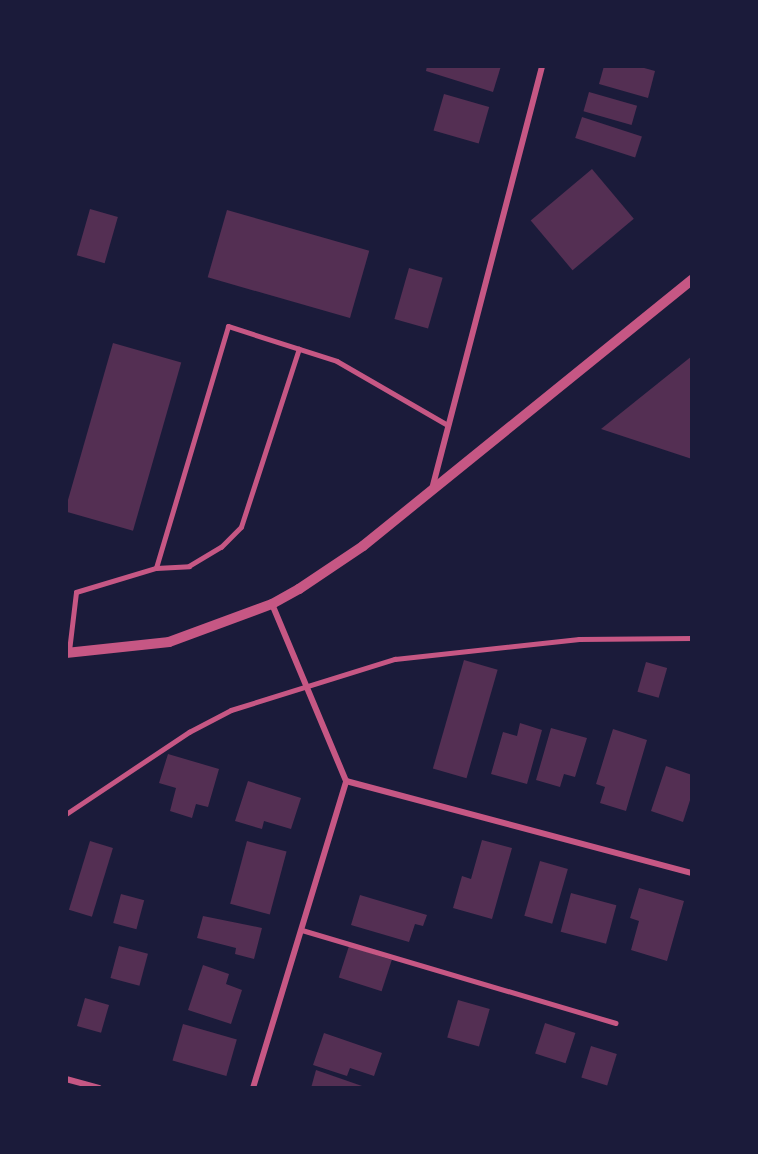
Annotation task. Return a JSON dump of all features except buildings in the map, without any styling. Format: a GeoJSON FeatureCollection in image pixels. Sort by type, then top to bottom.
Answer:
{"type":"FeatureCollection","features":[{"type":"Feature","properties":{"kind":"street"},"geometry":{"type":"LineString","coordinates":[[431,492],[542,66]]}},
{"type":"Feature","properties":{"kind":"street"},"geometry":{"type":"LineString","coordinates":[[67,653],[169,642],[272,604],[363,546],[692,280]]}},
{"type":"Feature","properties":{"kind":"street"},"geometry":{"type":"LineString","coordinates":[[253,1088],[346,781],[305,689],[272,604]]}},
{"type":"Feature","properties":{"kind":"street"},"geometry":{"type":"LineString","coordinates":[[346,781],[692,873]]}},
{"type":"Feature","properties":{"kind":"street"},"geometry":{"type":"LineString","coordinates":[[66,1079],[99,1088]]}},
{"type":"Feature","properties":{"kind":"lane"},"geometry":{"type":"LineString","coordinates":[[156,568],[228,326],[337,361],[448,425]]}},
{"type":"Feature","properties":{"kind":"lane"},"geometry":{"type":"LineString","coordinates":[[67,653],[76,592],[156,568],[189,566],[221,547],[241,527],[299,349]]}},
{"type":"Feature","properties":{"kind":"lane"},"geometry":{"type":"LineString","coordinates":[[66,814],[189,732],[231,710],[305,689],[395,659],[579,639],[692,638]]}},
{"type":"Feature","properties":{"kind":"lane"},"geometry":{"type":"LineString","coordinates":[[302,930],[616,1023]]}}]}
